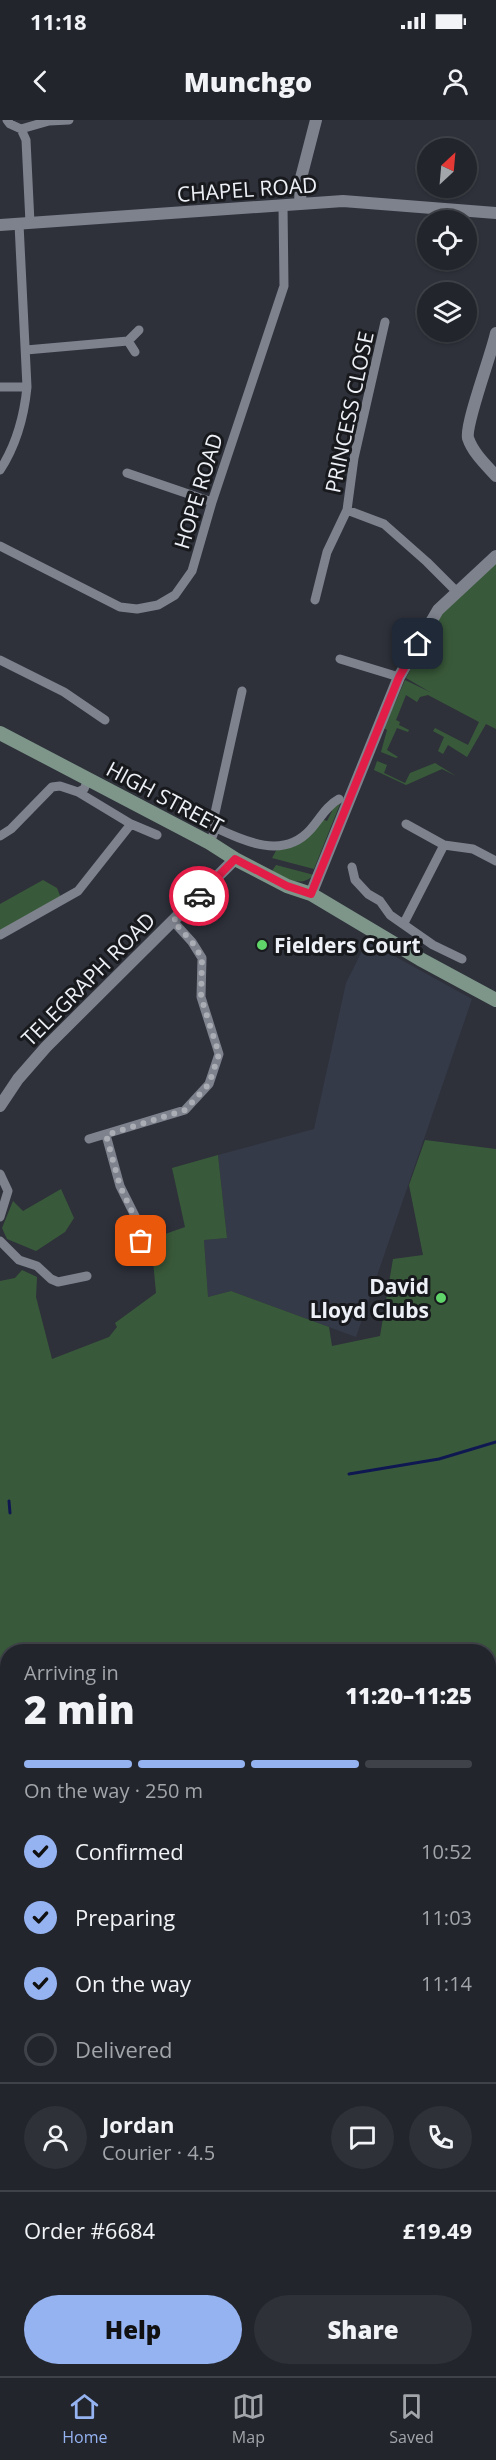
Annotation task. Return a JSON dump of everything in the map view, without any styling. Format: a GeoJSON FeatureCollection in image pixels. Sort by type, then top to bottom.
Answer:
{"type":"FeatureCollection","features":[{"type":"Feature","properties":{"kind":"main road","name":"HIGH STREET"},"geometry":{"type":"LineString","coordinates":[[0,733],[287,886],[311,894],[420,959],[495,996]]}},
{"type":"Feature","properties":{"kind":"street"},"geometry":{"type":"LineString","coordinates":[[6,123],[21,129],[69,120]]}},
{"type":"Feature","properties":{"kind":"street"},"geometry":{"type":"LineString","coordinates":[[300,204],[301,178],[316,120]]}},
{"type":"Feature","properties":{"kind":"street"},"geometry":{"type":"LineString","coordinates":[[0,470],[18,433],[25,409],[27,387],[24,223],[26,140],[21,129]]}},
{"type":"Feature","properties":{"kind":"street","name":"CHAPEL ROAD"},"geometry":{"type":"LineString","coordinates":[[0,225],[343,201],[496,213]]}},
{"type":"Feature","properties":{"kind":"street","name":"HOPE ROAD"},"geometry":{"type":"LineString","coordinates":[[0,546],[120,607],[147,608],[168,600],[188,579],[284,286],[283,206]]}},
{"type":"Feature","properties":{"kind":"street","name":"PRINCESS CLOSE"},"geometry":{"type":"LineString","coordinates":[[315,600],[327,552],[347,510],[354,458],[385,322]]}},
{"type":"Feature","properties":{"kind":"street"},"geometry":{"type":"LineString","coordinates":[[26,350],[128,341],[139,330]]}},
{"type":"Feature","properties":{"kind":"street"},"geometry":{"type":"LineString","coordinates":[[496,333],[470,420],[468,436],[475,453],[496,476]]}},
{"type":"Feature","properties":{"kind":"street"},"geometry":{"type":"LineString","coordinates":[[128,341],[135,352]]}},
{"type":"Feature","properties":{"kind":"street"},"geometry":{"type":"LineString","coordinates":[[0,387],[27,387]]}},
{"type":"Feature","properties":{"kind":"street"},"geometry":{"type":"LineString","coordinates":[[127,473],[212,502]]}},
{"type":"Feature","properties":{"kind":"street","name":"PRINCESS CLOSE"},"geometry":{"type":"LineString","coordinates":[[347,510],[384,524],[456,591]]}},
{"type":"Feature","properties":{"kind":"street"},"geometry":{"type":"LineString","coordinates":[[311,894],[399,677],[438,610],[496,556]]}},
{"type":"Feature","properties":{"kind":"street"},"geometry":{"type":"LineString","coordinates":[[340,659],[399,677]]}},
{"type":"Feature","properties":{"kind":"street"},"geometry":{"type":"LineString","coordinates":[[0,660],[66,688],[105,720]]}},
{"type":"Feature","properties":{"kind":"street"},"geometry":{"type":"LineString","coordinates":[[210,843],[242,691]]}},
{"type":"Feature","properties":{"kind":"street"},"geometry":{"type":"LineString","coordinates":[[78,792],[84,789],[88,780]]}},
{"type":"Feature","properties":{"kind":"street"},"geometry":{"type":"LineString","coordinates":[[0,836],[11,829],[52,787],[60,786],[78,792],[131,824],[156,836]]}},
{"type":"Feature","properties":{"kind":"street"},"geometry":{"type":"LineString","coordinates":[[214,827],[255,845],[289,844],[306,836],[326,808],[339,799]]}},
{"type":"Feature","properties":{"kind":"street"},"geometry":{"type":"LineString","coordinates":[[0,935],[78,891],[131,824]]}},
{"type":"Feature","properties":{"kind":"street"},"geometry":{"type":"LineString","coordinates":[[406,824],[444,845],[473,849],[496,861]]}},
{"type":"Feature","properties":{"kind":"street"},"geometry":{"type":"LineString","coordinates":[[404,923],[444,845]]}},
{"type":"Feature","properties":{"kind":"street","name":"TELEGRAPH ROAD"},"geometry":{"type":"LineString","coordinates":[[0,1106],[18,1079],[46,1047],[235,859]]}},
{"type":"Feature","properties":{"kind":"street"},"geometry":{"type":"LineString","coordinates":[[352,867],[355,880],[368,894],[381,901],[390,915],[434,945],[462,959]]}},
{"type":"Feature","properties":{"kind":"street"},"geometry":{"type":"LineString","coordinates":[[89,1139],[185,1110],[209,1084],[219,1054],[201,997],[202,958],[192,942],[173,921]]}},
{"type":"Feature","properties":{"kind":"street"},"geometry":{"type":"LineString","coordinates":[[106,1135],[120,1186],[135,1218],[141,1241]]}},
{"type":"Feature","properties":{"kind":"street"},"geometry":{"type":"LineString","coordinates":[[0,1174],[8,1191],[0,1217]]}},
{"type":"Feature","properties":{"kind":"street"},"geometry":{"type":"LineString","coordinates":[[0,1241],[19,1260],[38,1266],[51,1279],[58,1282],[87,1276]]}},
{"type":"Feature","properties":{"kind":"shaded area"},"geometry":{"type":"Polygon","coordinates":[[[367,941],[472,999],[356,1337],[231,1291],[208,1297],[204,1240],[227,1238],[218,1155],[314,1129],[346,983],[367,941]]]}},
{"type":"Feature","properties":{"kind":"green space"},"geometry":{"type":"Polygon","coordinates":[[[496,562],[496,729],[486,724],[467,757],[448,745],[443,754],[438,751],[444,737],[433,731],[435,728],[468,745],[479,722],[428,695],[420,697],[417,702],[406,695],[396,720],[400,722],[399,725],[409,730],[408,732],[397,728],[387,750],[398,757],[381,752],[387,730],[384,728],[405,680],[430,692],[406,678],[441,613],[496,562]]]}},
{"type":"Feature","properties":{"kind":"green space"},"geometry":{"type":"Polygon","coordinates":[[[377,761],[387,765],[384,773],[405,783],[410,773],[435,763],[456,776],[442,769],[406,785],[374,770],[377,761]]]}},
{"type":"Feature","properties":{"kind":"green space"},"geometry":{"type":"Polygon","coordinates":[[[340,804],[314,869],[272,858],[277,849],[299,843],[308,837],[322,819],[327,821],[332,811],[329,810],[340,804]]]}},
{"type":"Feature","properties":{"kind":"green space"},"geometry":{"type":"Polygon","coordinates":[[[276,865],[314,875],[304,881],[293,881],[272,871],[276,865]]]}},
{"type":"Feature","properties":{"kind":"green space"},"geometry":{"type":"Polygon","coordinates":[[[43,880],[57,888],[61,898],[0,932],[0,904],[43,880]]]}},
{"type":"Feature","properties":{"kind":"green space"},"geometry":{"type":"Polygon","coordinates":[[[425,1140],[496,1149],[496,1644],[0,1644],[0,1281],[15,1278],[22,1270],[37,1277],[36,1297],[52,1359],[109,1337],[117,1327],[115,1323],[156,1293],[151,1239],[185,1227],[172,1168],[218,1155],[227,1238],[204,1240],[208,1297],[231,1291],[329,1327],[332,1346],[380,1336],[393,1259],[423,1255],[409,1185],[425,1140]]]}},
{"type":"Feature","properties":{"kind":"green space"},"geometry":{"type":"Polygon","coordinates":[[[61,1189],[74,1218],[65,1232],[36,1251],[7,1239],[2,1228],[13,1201],[23,1211],[61,1189]]]}},
{"type":"Feature","properties":{"kind":"waterway"},"geometry":{"type":"LineString","coordinates":[[349,1474],[439,1459],[496,1442]]}},
{"type":"Feature","properties":{"kind":"waterway"},"geometry":{"type":"LineString","coordinates":[[9,1501],[10,1513]]}},
{"type":"Feature","properties":{"kind":"way so far"},"geometry":{"type":"LineString","coordinates":[[141,1241],[135,1218],[120,1186],[106,1135],[185,1110],[209,1084],[219,1054],[201,997],[202,958],[192,942],[173,921],[199,896]]}},
{"type":"Feature","properties":{"kind":"place","name":"Fielders Court"},"geometry":{"type":"Point","coordinates":[262,945]}},
{"type":"Feature","properties":{"kind":"place","name":"David Lloyd Clubs"},"geometry":{"type":"Point","coordinates":[441,1298]}},
{"type":"Feature","properties":{"kind":"route"},"geometry":{"type":"LineString","coordinates":[[199,896],[235,859],[287,886],[311,894],[399,677],[418,644]]}}]}
